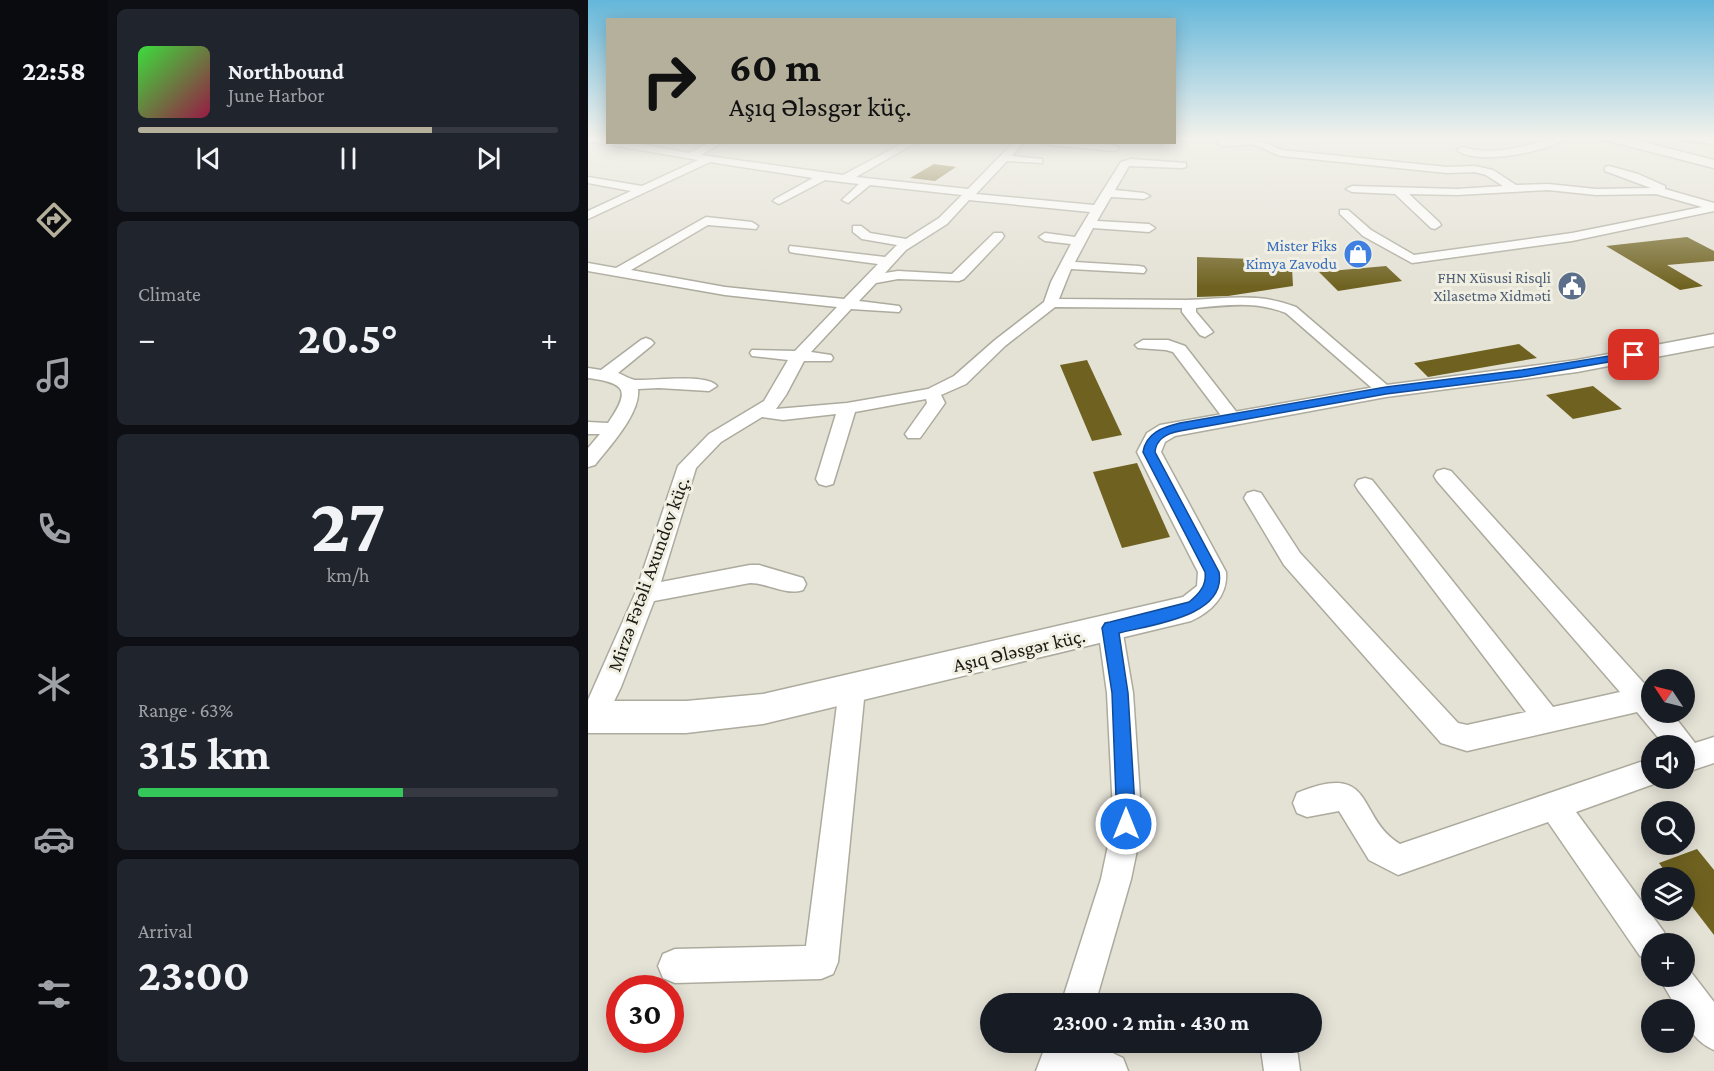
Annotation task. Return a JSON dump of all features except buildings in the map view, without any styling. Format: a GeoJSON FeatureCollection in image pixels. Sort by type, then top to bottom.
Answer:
{"type":"FeatureCollection","features":[{"type":"Feature","properties":{"kind":"street"},"geometry":{"type":"LineString","coordinates":[[628,187],[640,189]]}},
{"type":"Feature","properties":{"kind":"street"},"geometry":{"type":"LineString","coordinates":[[591,211],[645,187]]}},
{"type":"Feature","properties":{"kind":"street"},"geometry":{"type":"LineString","coordinates":[[779,201],[804,187]]}},
{"type":"Feature","properties":{"kind":"street"},"geometry":{"type":"LineString","coordinates":[[848,200],[862,187]]}},
{"type":"Feature","properties":{"kind":"street"},"geometry":{"type":"LineString","coordinates":[[900,187],[1096,209]]}},
{"type":"Feature","properties":{"kind":"street","name":"Mirzə Fətəli Axundov küç."},"geometry":{"type":"LineString","coordinates":[[591,717],[608,687],[646,594],[687,466],[715,438],[761,412],[778,395],[799,356],[889,262],[908,243],[943,221],[978,187]]}},
{"type":"Feature","properties":{"kind":"street"},"geometry":{"type":"LineString","coordinates":[[761,412],[783,415],[847,408],[932,393],[960,380],[1000,343],[1051,303],[1078,241],[1110,187]]}},
{"type":"Feature","properties":{"kind":"street"},"geometry":{"type":"LineString","coordinates":[[1352,189],[1457,192],[1548,187],[1596,192],[1656,191],[1672,194]]}},
{"type":"Feature","properties":{"kind":"street"},"geometry":{"type":"LineString","coordinates":[[1657,187],[1714,208]]}},
{"type":"Feature","properties":{"kind":"street"},"geometry":{"type":"LineString","coordinates":[[1397,189],[1435,225]]}},
{"type":"Feature","properties":{"kind":"street"},"geometry":{"type":"LineString","coordinates":[[1106,193],[1144,196]]}},
{"type":"Feature","properties":{"kind":"street"},"geometry":{"type":"LineString","coordinates":[[1344,212],[1367,233],[1412,259],[1572,237],[1714,208]]}},
{"type":"Feature","properties":{"kind":"street"},"geometry":{"type":"LineString","coordinates":[[620,271],[701,223],[712,221],[752,226]]}},
{"type":"Feature","properties":{"kind":"street"},"geometry":{"type":"LineString","coordinates":[[1088,224],[1149,228]]}},
{"type":"Feature","properties":{"kind":"street"},"geometry":{"type":"LineString","coordinates":[[857,229],[866,236],[908,243]]}},
{"type":"Feature","properties":{"kind":"street"},"geometry":{"type":"LineString","coordinates":[[873,279],[898,275],[954,278],[959,276],[998,236]]}},
{"type":"Feature","properties":{"kind":"street"},"geometry":{"type":"LineString","coordinates":[[1044,237],[1078,241]]}},
{"type":"Feature","properties":{"kind":"street"},"geometry":{"type":"LineString","coordinates":[[795,249],[889,262]]}},
{"type":"Feature","properties":{"kind":"street"},"geometry":{"type":"LineString","coordinates":[[1066,265],[1139,270]]}},
{"type":"Feature","properties":{"kind":"street"},"geometry":{"type":"LineString","coordinates":[[588,267],[725,291],[894,309]]}},
{"type":"Feature","properties":{"kind":"street"},"geometry":{"type":"LineString","coordinates":[[1051,303],[1131,297],[1189,304],[1239,300],[1283,306],[1291,310],[1386,390]]}},
{"type":"Feature","properties":{"kind":"street"},"geometry":{"type":"LineString","coordinates":[[1189,304],[1189,312],[1205,332]]}},
{"type":"Feature","properties":{"kind":"street","name":"Aşıq Ələsgər küç."},"geometry":{"type":"LineString","coordinates":[[591,717],[686,717],[727,714],[852,689],[1180,612],[1194,606],[1210,590],[1213,580],[1212,572],[1149,452],[1150,445],[1155,438],[1168,430],[1386,390],[1577,366],[1714,340]]}},
{"type":"Feature","properties":{"kind":"street"},"geometry":{"type":"LineString","coordinates":[[596,374],[646,343]]}},
{"type":"Feature","properties":{"kind":"street"},"geometry":{"type":"LineString","coordinates":[[1143,345],[1168,345],[1179,349],[1232,418]]}},
{"type":"Feature","properties":{"kind":"street"},"geometry":{"type":"LineString","coordinates":[[758,353],[825,358]]}},
{"type":"Feature","properties":{"kind":"street"},"geometry":{"type":"LineString","coordinates":[[596,374],[628,385],[658,383],[709,386]]}},
{"type":"Feature","properties":{"kind":"street"},"geometry":{"type":"LineString","coordinates":[[588,461],[613,429],[630,400],[631,392],[628,385]]}},
{"type":"Feature","properties":{"kind":"street"},"geometry":{"type":"LineString","coordinates":[[914,434],[936,403],[932,393]]}},
{"type":"Feature","properties":{"kind":"street"},"geometry":{"type":"LineString","coordinates":[[826,478],[847,408]]}},
{"type":"Feature","properties":{"kind":"street"},"geometry":{"type":"LineString","coordinates":[[588,428],[613,429]]}},
{"type":"Feature","properties":{"kind":"street"},"geometry":{"type":"LineString","coordinates":[[1444,476],[1641,698]]}},
{"type":"Feature","properties":{"kind":"street"},"geometry":{"type":"LineString","coordinates":[[1365,485],[1548,720]]}},
{"type":"Feature","properties":{"kind":"street"},"geometry":{"type":"LineString","coordinates":[[1254,498],[1292,559],[1450,735],[1467,738],[1548,720],[1641,708]]}},
{"type":"Feature","properties":{"kind":"street"},"geometry":{"type":"LineString","coordinates":[[646,594],[750,574],[759,574],[795,584]]}},
{"type":"Feature","properties":{"kind":"street"},"geometry":{"type":"LineString","coordinates":[[1081,993],[1116,879],[1125,836],[1127,812],[1120,693],[1110,628]]}},
{"type":"Feature","properties":{"kind":"street"},"geometry":{"type":"LineString","coordinates":[[675,966],[821,962],[852,689]]}},
{"type":"Feature","properties":{"kind":"street"},"geometry":{"type":"LineString","coordinates":[[1664,723],[1676,735]]}},
{"type":"Feature","properties":{"kind":"street"},"geometry":{"type":"LineString","coordinates":[[1307,803],[1339,796],[1349,801],[1380,849],[1398,860],[1641,775]]}},
{"type":"Feature","properties":{"kind":"street"},"geometry":{"type":"LineString","coordinates":[[1554,806],[1644,933]]}},
{"type":"Feature","properties":{"kind":"street"},"geometry":{"type":"LineString","coordinates":[[1683,987],[1714,1032]]}},
{"type":"Feature","properties":{"kind":"street"},"geometry":{"type":"LineString","coordinates":[[1280,1053],[1282,1071]]}},
{"type":"Feature","properties":{"kind":"street"},"geometry":{"type":"LineString","coordinates":[[1061,1054],[1110,1071]]}},
{"type":"Feature","properties":{"kind":"place","name":"Mister Fiks Kimya Zavodu"},"geometry":{"type":"Point","coordinates":[1358,254]}},
{"type":"Feature","properties":{"kind":"place","name":"FHN Xüsusi Risqli Xilasetmə Xidməti"},"geometry":{"type":"Point","coordinates":[1572,286]}},
{"type":"Feature","properties":{"kind":"route"},"geometry":{"type":"LineString","coordinates":[[1126,824],[1120,693],[1110,628],[1180,612],[1194,606],[1210,590],[1213,580],[1212,572],[1149,452],[1150,445],[1155,438],[1168,430],[1180,427],[1386,390],[1522,374],[1634,355]]}}]}
